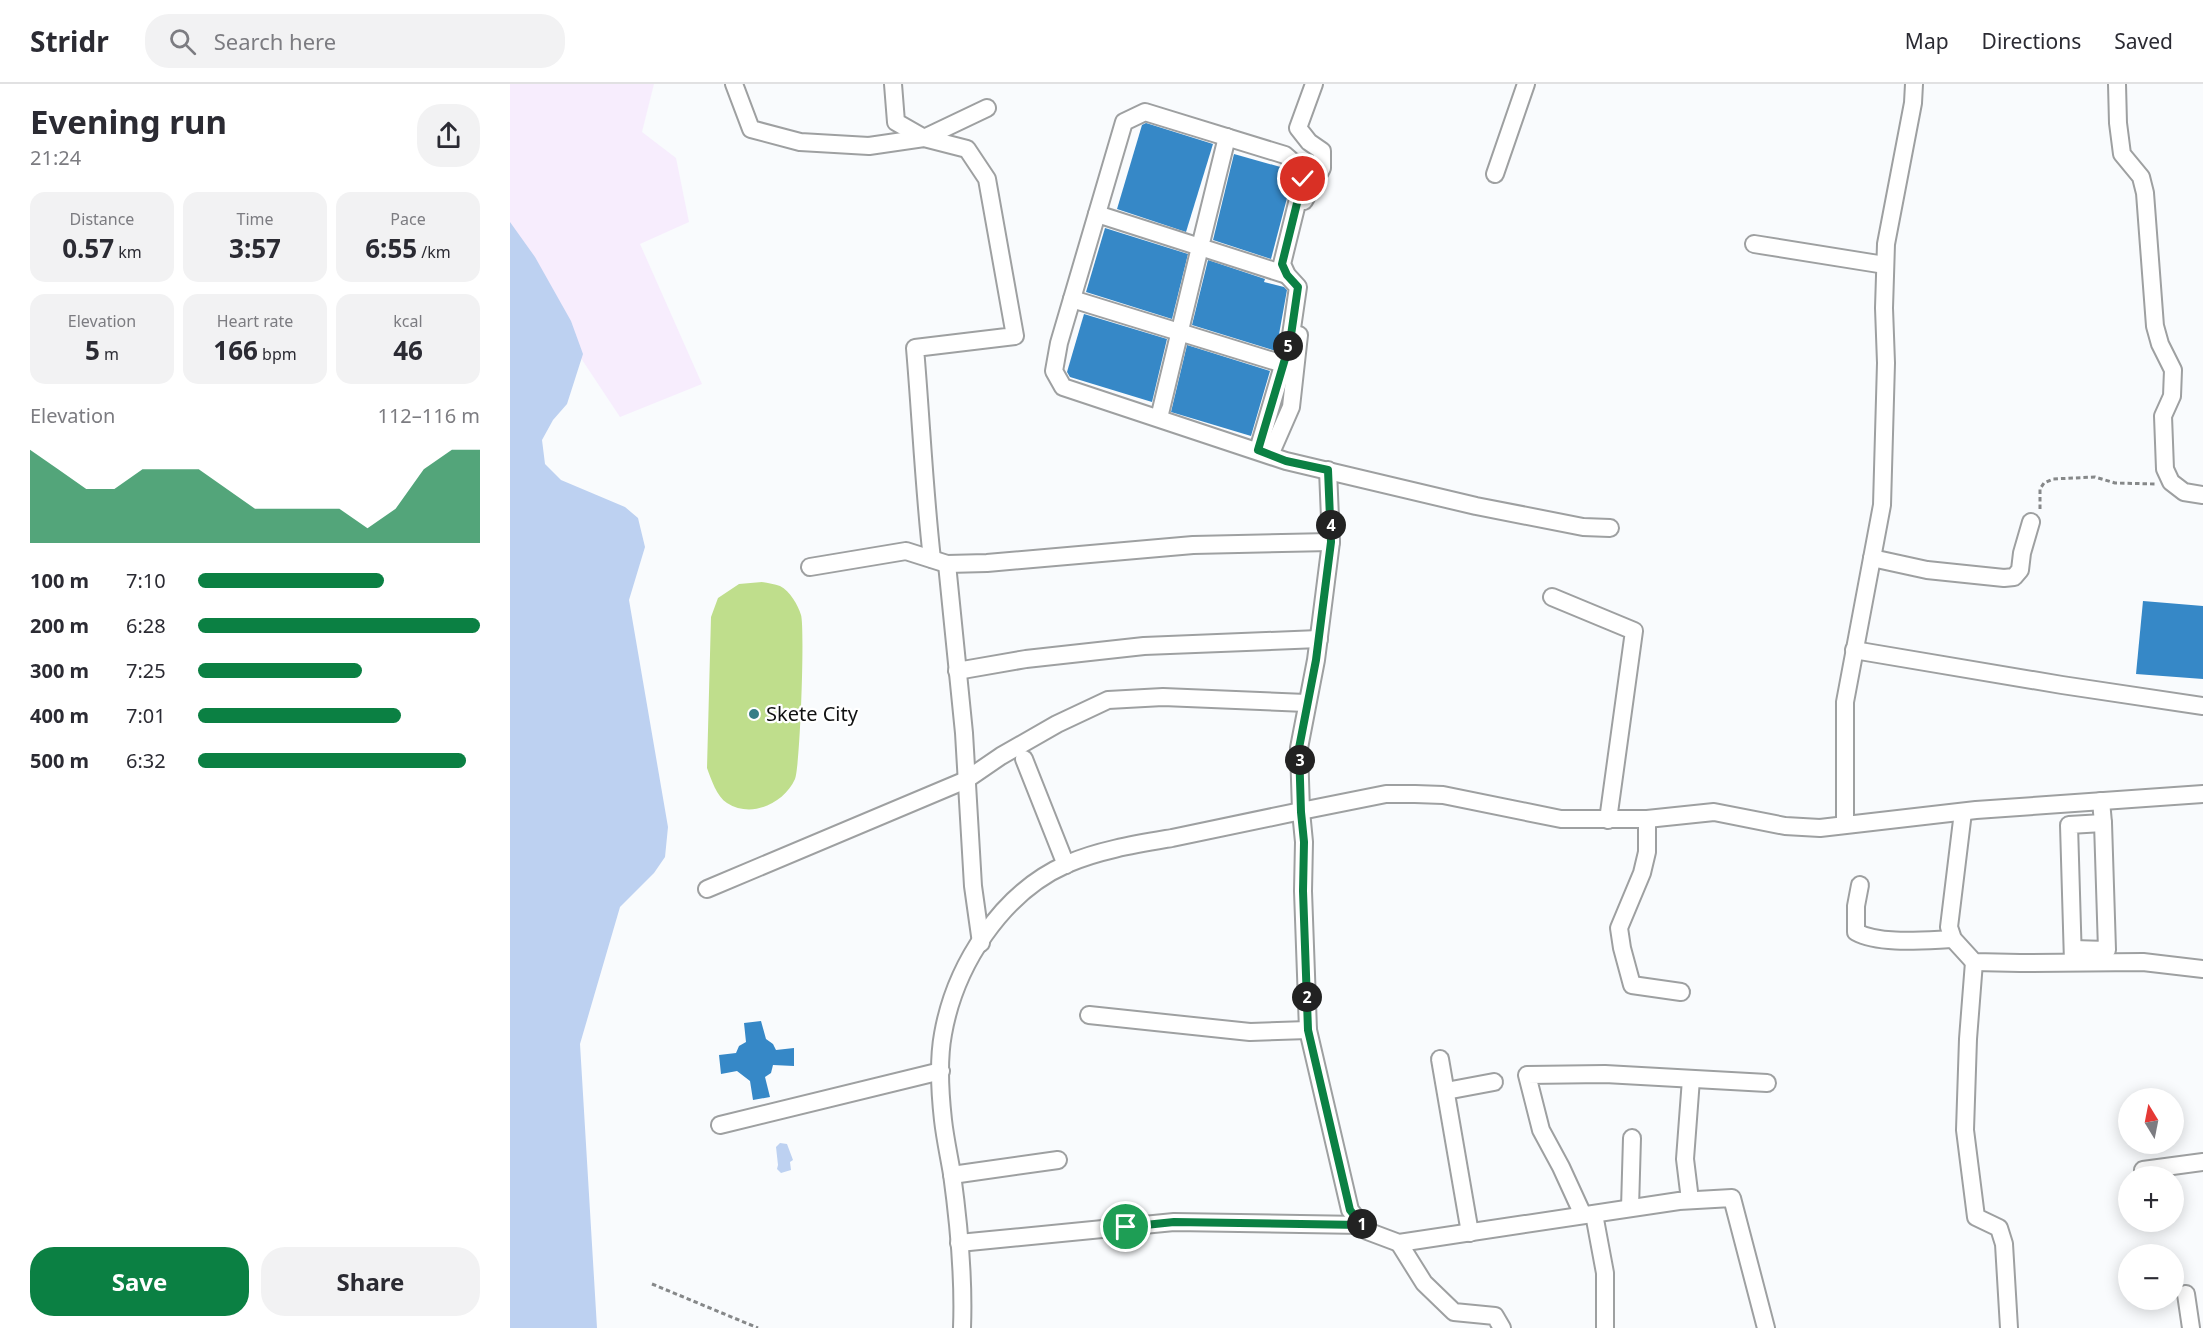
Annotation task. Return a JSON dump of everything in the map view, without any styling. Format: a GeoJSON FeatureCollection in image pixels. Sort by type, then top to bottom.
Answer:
{"type":"FeatureCollection","features":[{"type":"Feature","properties":{"kind":"street"},"geometry":{"type":"LineString","coordinates":[[734,84],[751,129],[800,142],[869,146],[924,138],[987,108]]}},
{"type":"Feature","properties":{"kind":"street"},"geometry":{"type":"LineString","coordinates":[[893,84],[896,122],[924,138],[967,149],[987,178],[1015,336],[915,348],[924,445],[927,512],[940,561],[964,733],[973,886],[981,943]]}},
{"type":"Feature","properties":{"kind":"street"},"geometry":{"type":"LineString","coordinates":[[1264,453],[1291,407],[1302,299],[1300,279],[1292,254],[1292,235],[1306,197],[1322,168],[1322,151],[1309,142],[1298,128],[1314,84]]}},
{"type":"Feature","properties":{"kind":"street"},"geometry":{"type":"LineString","coordinates":[[1494,174],[1526,84]]}},
{"type":"Feature","properties":{"kind":"street"},"geometry":{"type":"LineString","coordinates":[[1845,824],[1845,702],[1882,505],[1886,363],[1884,265],[1886,243],[1913,103],[1914,84]]}},
{"type":"Feature","properties":{"kind":"street"},"geometry":{"type":"LineString","coordinates":[[2117,84],[2118,132],[2122,154],[2141,177],[2145,193],[2155,326],[2160,344],[2173,370],[2172,396],[2163,417],[2163,457],[2170,482],[2184,492],[2203,495]]}},
{"type":"Feature","properties":{"kind":"street"},"geometry":{"type":"LineString","coordinates":[[1264,453],[1290,342],[1298,287],[1287,275],[1282,264],[1303,179],[1299,167],[1284,155],[1144,112],[1124,122],[1059,342],[1054,371],[1063,387],[1264,453],[1390,487],[1583,527],[1610,528]]}},
{"type":"Feature","properties":{"kind":"street"},"geometry":{"type":"LineString","coordinates":[[1159,418],[1227,137]]}},
{"type":"Feature","properties":{"kind":"street"},"geometry":{"type":"LineString","coordinates":[[1097,214],[1287,275]]}},
{"type":"Feature","properties":{"kind":"street"},"geometry":{"type":"LineString","coordinates":[[1754,244],[1884,265]]}},
{"type":"Feature","properties":{"kind":"street"},"geometry":{"type":"LineString","coordinates":[[1072,299],[1283,364]]}},
{"type":"Feature","properties":{"kind":"street"},"geometry":{"type":"LineString","coordinates":[[1328,470],[1331,542],[1319,639],[1299,748],[1304,842],[1303,891],[1308,1030],[1350,1210],[1367,1231],[1399,1243],[1630,1208],[1690,1200],[1732,1198],[1766,1328]]}},
{"type":"Feature","properties":{"kind":"street"},"geometry":{"type":"LineString","coordinates":[[1872,558],[1927,570],[2014,577],[2020,570],[2022,553],[2031,522]]}},
{"type":"Feature","properties":{"kind":"street"},"geometry":{"type":"LineString","coordinates":[[810,567],[906,551],[940,561],[997,562],[1193,545],[1331,542]]}},
{"type":"Feature","properties":{"kind":"street"},"geometry":{"type":"LineString","coordinates":[[1552,597],[1634,631],[1608,820]]}},
{"type":"Feature","properties":{"kind":"street"},"geometry":{"type":"LineString","coordinates":[[957,671],[1026,659],[1144,646],[1319,639]]}},
{"type":"Feature","properties":{"kind":"street"},"geometry":{"type":"LineString","coordinates":[[1854,650],[2203,706]]}},
{"type":"Feature","properties":{"kind":"street"},"geometry":{"type":"LineString","coordinates":[[707,889],[966,780],[1001,756],[1057,724],[1108,700],[1162,697],[1306,703]]}},
{"type":"Feature","properties":{"kind":"street"},"geometry":{"type":"LineString","coordinates":[[1024,759],[1066,865]]}},
{"type":"Feature","properties":{"kind":"street"},"geometry":{"type":"LineString","coordinates":[[962,1328],[963,1299],[959,1243],[952,1175],[943,1120],[942,1037],[951,1000],[981,943],[1006,908],[1030,886],[1066,865],[1124,847],[1386,794],[1443,795],[1561,819],[1647,819],[1714,812],[1785,826],[1820,828],[1964,812],[2203,794]]}},
{"type":"Feature","properties":{"kind":"street"},"geometry":{"type":"LineString","coordinates":[[1964,812],[1949,927],[1953,939],[1974,962],[2019,963],[2107,950],[2101,801]]}},
{"type":"Feature","properties":{"kind":"street"},"geometry":{"type":"LineString","coordinates":[[1647,819],[1647,852],[1642,873],[1619,928],[1622,948],[1632,985],[1681,992]]}},
{"type":"Feature","properties":{"kind":"street"},"geometry":{"type":"LineString","coordinates":[[2073,956],[2069,825],[2103,823]]}},
{"type":"Feature","properties":{"kind":"street"},"geometry":{"type":"LineString","coordinates":[[1860,885],[1856,906],[1856,932],[1861,935],[1892,940],[1953,939]]}},
{"type":"Feature","properties":{"kind":"street"},"geometry":{"type":"LineString","coordinates":[[2073,956],[2203,969]]}},
{"type":"Feature","properties":{"kind":"street"},"geometry":{"type":"LineString","coordinates":[[1974,962],[1968,1039],[1965,1130],[1976,1217],[1999,1228],[2004,1244],[2008,1328]]}},
{"type":"Feature","properties":{"kind":"street"},"geometry":{"type":"LineString","coordinates":[[1089,1015],[1250,1032],[1308,1030]]}},
{"type":"Feature","properties":{"kind":"street"},"geometry":{"type":"LineString","coordinates":[[1440,1059],[1470,1233]]}},
{"type":"Feature","properties":{"kind":"street"},"geometry":{"type":"LineString","coordinates":[[720,1125],[941,1071]]}},
{"type":"Feature","properties":{"kind":"street"},"geometry":{"type":"LineString","coordinates":[[1605,1328],[1605,1273],[1588,1214],[1541,1130],[1527,1075],[1605,1074],[1767,1083]]}},
{"type":"Feature","properties":{"kind":"street"},"geometry":{"type":"LineString","coordinates":[[1690,1200],[1685,1159],[1691,1079]]}},
{"type":"Feature","properties":{"kind":"street"},"geometry":{"type":"LineString","coordinates":[[1446,1092],[1494,1082]]}},
{"type":"Feature","properties":{"kind":"street"},"geometry":{"type":"LineString","coordinates":[[1630,1208],[1632,1138]]}},
{"type":"Feature","properties":{"kind":"street"},"geometry":{"type":"LineString","coordinates":[[952,1175],[1058,1160]]}},
{"type":"Feature","properties":{"kind":"street"},"geometry":{"type":"LineString","coordinates":[[2173,1166],[2203,1162]]}},
{"type":"Feature","properties":{"kind":"street"},"geometry":{"type":"LineString","coordinates":[[959,1243],[1174,1222],[1362,1225]]}},
{"type":"Feature","properties":{"kind":"street"},"geometry":{"type":"LineString","coordinates":[[1399,1243],[1424,1283],[1454,1312],[1495,1316],[1502,1328]]}},
{"type":"Feature","properties":{"kind":"street"},"geometry":{"type":"LineString","coordinates":[[2186,1294],[2191,1328]]}},
{"type":"Feature","properties":{"kind":"path"},"geometry":{"type":"LineString","coordinates":[[2031,522],[2040,512],[2040,489],[2044,483],[2053,479],[2095,477],[2115,483],[2150,485],[2170,482]]}},
{"type":"Feature","properties":{"kind":"path"},"geometry":{"type":"LineString","coordinates":[[652,1284],[758,1328]]}},
{"type":"Feature","properties":{"kind":"shaded area"},"geometry":{"type":"Polygon","coordinates":[[[510,84],[654,84],[642,132],[676,158],[689,222],[640,244],[702,384],[620,417],[510,251],[510,84]]]}},
{"type":"Feature","properties":{"kind":"green space","name":"Skete City"},"geometry":{"type":"Polygon","coordinates":[[[762,582],[784,588],[801,615],[799,750],[795,779],[790,788],[766,806],[747,809],[737,808],[720,797],[707,768],[711,617],[718,598],[739,584],[762,582]]]}},
{"type":"Feature","properties":{"kind":"water"},"geometry":{"type":"Polygon","coordinates":[[[510,222],[535,257],[571,321],[583,354],[567,404],[553,420],[542,440],[545,464],[561,480],[625,507],[638,518],[645,547],[629,600],[668,827],[665,857],[654,873],[620,907],[580,1044],[597,1328],[510,1328],[510,222]]]}},
{"type":"Feature","properties":{"kind":"water"},"geometry":{"type":"Polygon","coordinates":[[[780,1143],[787,1144],[793,1160],[790,1162],[791,1170],[781,1173],[777,1169],[776,1147],[780,1143]]]}},
{"type":"Feature","properties":{"kind":"building"},"geometry":{"type":"Polygon","coordinates":[[[1146,123],[1213,144],[1186,232],[1117,209],[1142,125],[1146,123]]]}},
{"type":"Feature","properties":{"kind":"building"},"geometry":{"type":"Polygon","coordinates":[[[1234,154],[1284,168],[1290,173],[1292,179],[1271,259],[1213,240],[1234,154]]]}},
{"type":"Feature","properties":{"kind":"building"},"geometry":{"type":"Polygon","coordinates":[[[1105,228],[1188,254],[1172,319],[1086,292],[1105,228]]]}},
{"type":"Feature","properties":{"kind":"building"},"geometry":{"type":"Polygon","coordinates":[[[1208,260],[1265,279],[1264,282],[1284,287],[1287,290],[1276,351],[1192,325],[1208,260]]]}},
{"type":"Feature","properties":{"kind":"building"},"geometry":{"type":"Polygon","coordinates":[[[1084,314],[1167,339],[1152,402],[1070,377],[1067,372],[1084,314]]]}},
{"type":"Feature","properties":{"kind":"building"},"geometry":{"type":"Polygon","coordinates":[[[1187,345],[1270,371],[1251,436],[1171,412],[1187,345]]]}},
{"type":"Feature","properties":{"kind":"building"},"geometry":{"type":"Polygon","coordinates":[[[2143,601],[2203,606],[2203,679],[2136,674],[2143,601]]]}},
{"type":"Feature","properties":{"kind":"building"},"geometry":{"type":"Polygon","coordinates":[[[761,1021],[766,1039],[773,1044],[776,1050],[794,1048],[794,1066],[773,1065],[771,1073],[765,1077],[770,1097],[753,1100],[750,1081],[737,1071],[721,1074],[719,1055],[736,1053],[739,1046],[746,1042],[744,1023],[761,1021]]]}},
{"type":"Feature","properties":{"kind":"place","name":"Skete City"},"geometry":{"type":"Point","coordinates":[754,714]}},
{"type":"Feature","properties":{"kind":"route"},"geometry":{"type":"LineString","coordinates":[[1126,1227],[1174,1222],[1362,1225],[1350,1210],[1308,1030],[1303,891],[1304,842],[1299,748],[1316,660],[1331,542],[1328,470],[1286,461],[1258,450],[1290,342],[1298,287],[1287,275],[1282,264],[1303,179]]}}]}
